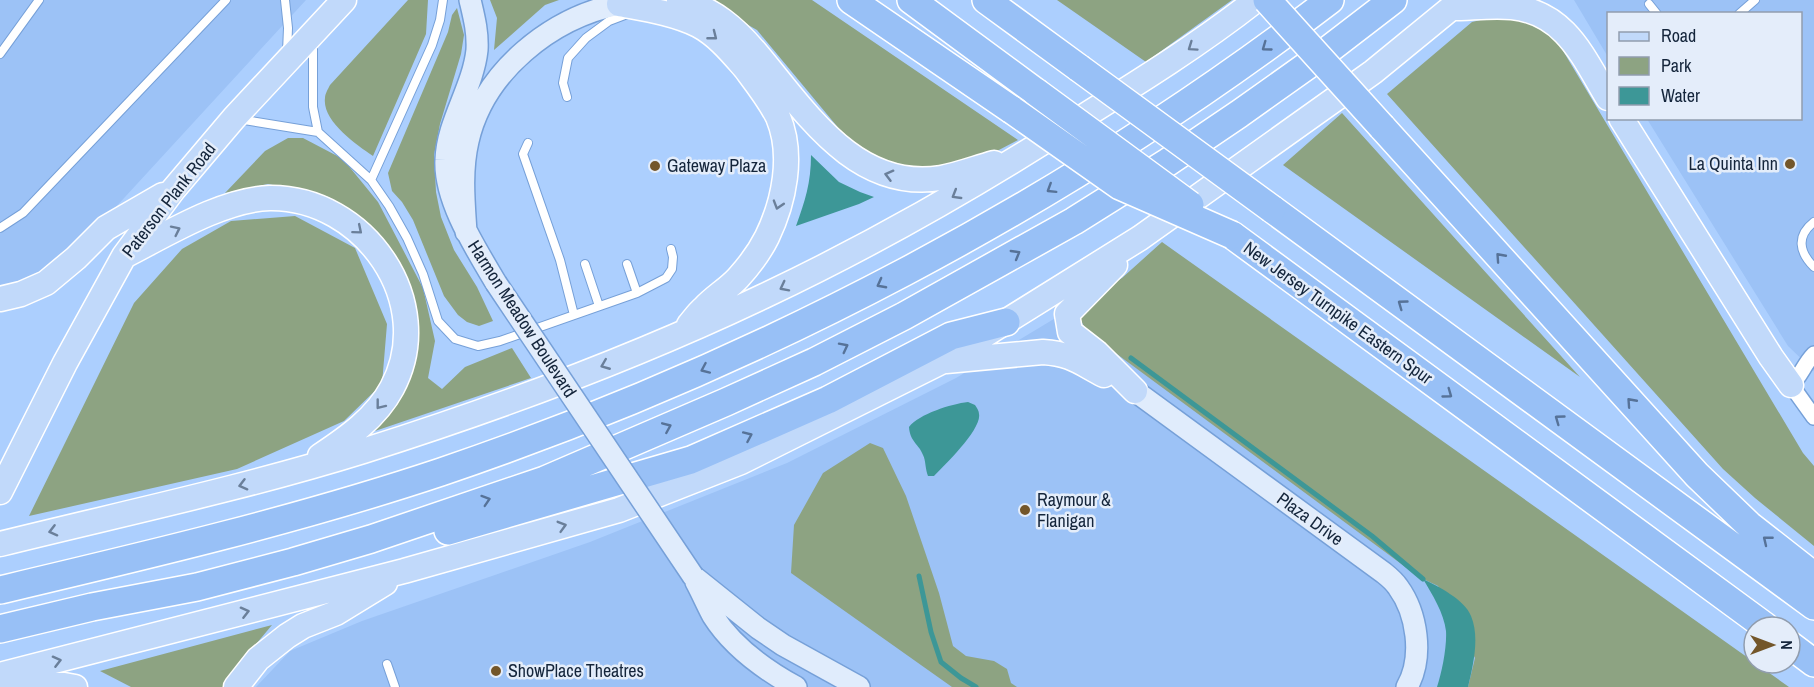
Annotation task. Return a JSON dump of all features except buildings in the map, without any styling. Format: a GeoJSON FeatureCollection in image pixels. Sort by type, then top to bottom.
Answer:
{"type":"FeatureCollection","features":[{"type":"Feature","properties":{"kind":"highway"},"geometry":{"type":"LineString","coordinates":[[851,0],[1120,186],[1232,235]]}},
{"type":"Feature","properties":{"kind":"highway","name":"New Jersey Turnpike Eastern Spur"},"geometry":{"type":"LineString","coordinates":[[911,0],[1750,615]]}},
{"type":"Feature","properties":{"kind":"highway"},"geometry":{"type":"LineString","coordinates":[[986,0],[1814,606]]}},
{"type":"Feature","properties":{"kind":"highway"},"geometry":{"type":"LineString","coordinates":[[1268,0],[1697,475],[1749,525],[1814,576]]}},
{"type":"Feature","properties":{"kind":"highway"},"geometry":{"type":"LineString","coordinates":[[0,590],[246,530],[428,476],[562,429],[732,357],[860,296],[1033,200],[1191,99],[1330,0]]}},
{"type":"Feature","properties":{"kind":"highway"},"geometry":{"type":"LineString","coordinates":[[0,629],[92,607],[197,587],[371,539],[545,480],[794,371],[904,316],[1074,221],[1168,162],[1296,73],[1393,0]]}},
{"type":"Feature","properties":{"kind":"highway"},"geometry":{"type":"LineString","coordinates":[[371,539],[409,542],[691,460],[828,400],[951,336],[1006,322]]}},
{"type":"Feature","properties":{"kind":"main road","name":"Paterson Plank Road"},"geometry":{"type":"LineString","coordinates":[[0,492],[65,363],[124,256],[173,190],[234,118],[344,0]]}},
{"type":"Feature","properties":{"kind":"main road"},"geometry":{"type":"LineString","coordinates":[[672,0],[709,12],[730,25],[749,44],[827,136],[847,154],[880,173],[902,178],[942,178],[1028,152]]}},
{"type":"Feature","properties":{"kind":"main road"},"geometry":{"type":"LineString","coordinates":[[0,544],[243,485],[363,451],[559,384],[681,334],[857,250],[933,209],[1169,63],[1256,0]]}},
{"type":"Feature","properties":{"kind":"main road"},"geometry":{"type":"LineString","coordinates":[[632,4],[690,22],[721,43],[768,99],[779,120],[786,146],[786,169],[782,193],[766,238],[738,278],[705,307],[681,334]]}},
{"type":"Feature","properties":{"kind":"main road"},"geometry":{"type":"LineString","coordinates":[[0,675],[404,571],[619,510],[764,452],[942,362],[1140,238],[1373,72],[1456,4],[1523,9],[1547,18],[1569,37],[1607,96]]}},
{"type":"Feature","properties":{"kind":"main road"},"geometry":{"type":"LineString","coordinates":[[1623,120],[1771,357],[1794,382]]}},
{"type":"Feature","properties":{"kind":"main road"},"geometry":{"type":"LineString","coordinates":[[0,299],[33,290],[46,283],[76,258],[106,228],[173,190]]}},
{"type":"Feature","properties":{"kind":"main road"},"geometry":{"type":"LineString","coordinates":[[124,256],[222,209],[238,203],[270,198],[302,201],[322,208],[356,228],[371,242],[394,278],[401,296],[406,335],[399,372],[392,389],[381,405],[362,425],[338,444],[299,469]]}},
{"type":"Feature","properties":{"kind":"main road"},"geometry":{"type":"LineString","coordinates":[[1135,391],[1097,353],[1070,332],[1067,314],[1140,238]]}},
{"type":"Feature","properties":{"kind":"main road"},"geometry":{"type":"LineString","coordinates":[[942,362],[1043,352],[1056,353],[1068,355],[1135,391]]}},
{"type":"Feature","properties":{"kind":"main road"},"geometry":{"type":"LineString","coordinates":[[236,687],[258,659],[286,636],[303,626],[336,613],[404,571]]}},
{"type":"Feature","properties":{"kind":"main road"},"geometry":{"type":"LineString","coordinates":[[0,683],[53,683],[75,687]]}},
{"type":"Feature","properties":{"kind":"street","name":"Harmon Meadow Boulevard"},"geometry":{"type":"LineString","coordinates":[[470,0],[477,28],[477,52],[449,138],[446,161],[448,185],[466,232],[496,283],[693,576],[714,617],[736,644],[761,665],[796,687]]}},
{"type":"Feature","properties":{"kind":"street"},"geometry":{"type":"LineString","coordinates":[[466,232],[465,161],[474,123],[489,93],[511,64],[551,31],[597,9],[632,4]]}},
{"type":"Feature","properties":{"kind":"street"},"geometry":{"type":"LineString","coordinates":[[1794,382],[1814,354]]}},
{"type":"Feature","properties":{"kind":"street"},"geometry":{"type":"LineString","coordinates":[[1794,382],[1814,377]]}},
{"type":"Feature","properties":{"kind":"street"},"geometry":{"type":"LineString","coordinates":[[1794,382],[1814,417]]}},
{"type":"Feature","properties":{"kind":"street","name":"Plaza Drive"},"geometry":{"type":"LineString","coordinates":[[1135,391],[1384,573],[1397,585],[1407,602],[1414,623],[1417,644],[1415,664],[1407,687]]}},
{"type":"Feature","properties":{"kind":"street","name":"Harmon Meadow Boulevard"},"geometry":{"type":"LineString","coordinates":[[693,576],[783,645],[859,687]]}},
{"type":"Feature","properties":{"kind":"lane"},"geometry":{"type":"LineString","coordinates":[[0,54],[39,0]]}},
{"type":"Feature","properties":{"kind":"lane"},"geometry":{"type":"LineString","coordinates":[[0,228],[23,213],[226,0]]}},
{"type":"Feature","properties":{"kind":"lane"},"geometry":{"type":"LineString","coordinates":[[285,0],[288,28],[286,63]]}},
{"type":"Feature","properties":{"kind":"lane"},"geometry":{"type":"LineString","coordinates":[[371,180],[432,45],[440,20],[442,0]]}},
{"type":"Feature","properties":{"kind":"lane"},"geometry":{"type":"LineString","coordinates":[[1741,12],[1755,0]]}},
{"type":"Feature","properties":{"kind":"lane"},"geometry":{"type":"LineString","coordinates":[[567,98],[563,83],[568,58],[586,38],[632,4]]}},
{"type":"Feature","properties":{"kind":"lane"},"geometry":{"type":"LineString","coordinates":[[1649,4],[1655,12]]}},
{"type":"Feature","properties":{"kind":"lane"},"geometry":{"type":"LineString","coordinates":[[313,34],[313,107],[318,132]]}},
{"type":"Feature","properties":{"kind":"lane"},"geometry":{"type":"LineString","coordinates":[[234,118],[318,132],[371,180],[407,238],[423,274],[438,321],[455,339],[478,346],[500,341],[637,293],[666,278],[672,269],[671,249]]}},
{"type":"Feature","properties":{"kind":"lane"},"geometry":{"type":"LineString","coordinates":[[528,143],[523,154],[560,260],[574,315]]}},
{"type":"Feature","properties":{"kind":"lane"},"geometry":{"type":"LineString","coordinates":[[1814,222],[1805,230],[1801,242],[1803,251],[1814,267]]}},
{"type":"Feature","properties":{"kind":"lane"},"geometry":{"type":"LineString","coordinates":[[585,264],[599,306]]}},
{"type":"Feature","properties":{"kind":"lane"},"geometry":{"type":"LineString","coordinates":[[627,264],[637,293]]}},
{"type":"Feature","properties":{"kind":"lane"},"geometry":{"type":"LineString","coordinates":[[387,664],[395,687]]}},
{"type":"Feature","properties":{"kind":"shaded area"},"geometry":{"type":"Polygon","coordinates":[[[0,0],[306,0],[46,283],[0,299],[0,0]]]}},
{"type":"Feature","properties":{"kind":"shaded area"},"geometry":{"type":"Polygon","coordinates":[[[1574,0],[1814,0],[1814,371],[1788,346],[1648,120],[1802,120],[1802,12],[1607,12],[1607,55],[1574,0]]]}},
{"type":"Feature","properties":{"kind":"shaded area"},"geometry":{"type":"Polygon","coordinates":[[[1122,278],[1663,687],[256,687],[290,651],[362,621],[590,542],[787,463],[956,378],[1122,278]]]}},
{"type":"Feature","properties":{"kind":"green space"},"geometry":{"type":"Polygon","coordinates":[[[408,0],[428,0],[426,34],[373,156],[334,123],[326,107],[325,96],[330,85],[408,0]]]}},
{"type":"Feature","properties":{"kind":"green space"},"geometry":{"type":"Polygon","coordinates":[[[490,0],[559,0],[545,5],[494,50],[497,18],[490,0]]]}},
{"type":"Feature","properties":{"kind":"green space"},"geometry":{"type":"Polygon","coordinates":[[[704,0],[812,0],[1018,140],[976,162],[919,169],[860,154],[757,30],[704,0]]]}},
{"type":"Feature","properties":{"kind":"green space"},"geometry":{"type":"Polygon","coordinates":[[[1057,0],[1232,0],[1146,62],[1057,0]]]}},
{"type":"Feature","properties":{"kind":"green space"},"geometry":{"type":"Polygon","coordinates":[[[457,8],[464,35],[434,155],[436,192],[441,217],[454,250],[477,287],[493,321],[479,326],[467,322],[458,315],[444,296],[413,220],[392,191],[388,173],[448,32],[452,15],[457,8]]]}},
{"type":"Feature","properties":{"kind":"green space"},"geometry":{"type":"Polygon","coordinates":[[[1506,14],[1553,34],[1803,453],[1814,466],[1814,546],[1723,469],[1387,94],[1472,22],[1506,14]]]}},
{"type":"Feature","properties":{"kind":"green space"},"geometry":{"type":"Polygon","coordinates":[[[1342,113],[1580,377],[1283,165],[1342,113]]]}},
{"type":"Feature","properties":{"kind":"green space"},"geometry":{"type":"Polygon","coordinates":[[[288,138],[303,138],[343,159],[378,202],[423,288],[435,341],[428,378],[442,389],[465,367],[512,348],[531,378],[375,431],[402,394],[417,339],[413,298],[379,233],[329,197],[268,184],[225,193],[265,151],[288,138]]]}},
{"type":"Feature","properties":{"kind":"green space"},"geometry":{"type":"Polygon","coordinates":[[[295,216],[355,248],[387,324],[382,384],[344,421],[237,469],[29,516],[134,303],[182,249],[231,221],[295,216]]]}},
{"type":"Feature","properties":{"kind":"green space"},"geometry":{"type":"Polygon","coordinates":[[[1162,242],[1742,654],[1742,675],[1772,675],[1789,687],[1468,687],[1475,658],[1438,586],[1419,577],[1087,332],[1078,315],[1095,294],[1122,278],[1162,242]]]}},
{"type":"Feature","properties":{"kind":"green space"},"geometry":{"type":"Polygon","coordinates":[[[870,443],[883,448],[906,496],[939,593],[953,646],[966,656],[994,661],[1007,669],[1011,683],[1017,687],[952,687],[791,573],[794,525],[823,473],[870,443]]]}},
{"type":"Feature","properties":{"kind":"green space"},"geometry":{"type":"Polygon","coordinates":[[[272,625],[231,674],[227,687],[131,687],[100,671],[272,625]]]}},
{"type":"Feature","properties":{"kind":"water"},"geometry":{"type":"Polygon","coordinates":[[[811,155],[839,182],[874,197],[796,226],[807,192],[811,155]]]}},
{"type":"Feature","properties":{"kind":"water"},"geometry":{"type":"Polygon","coordinates":[[[968,402],[975,405],[979,412],[975,428],[939,471],[934,476],[928,476],[924,457],[911,436],[909,427],[936,410],[968,402]]]}},
{"type":"Feature","properties":{"kind":"water"},"geometry":{"type":"Polygon","coordinates":[[[1423,579],[1457,599],[1471,616],[1475,642],[1474,661],[1468,687],[1437,687],[1444,659],[1446,631],[1434,597],[1423,579]]]}},
{"type":"Feature","properties":{"kind":"waterway"},"geometry":{"type":"LineString","coordinates":[[1131,358],[1372,536],[1423,579]]}},
{"type":"Feature","properties":{"kind":"waterway"},"geometry":{"type":"LineString","coordinates":[[919,576],[931,632],[941,662],[976,687]]}},
{"type":"Feature","properties":{"kind":"place","name":"La Quinta Inn"},"geometry":{"type":"Point","coordinates":[1790,164]}},
{"type":"Feature","properties":{"kind":"place","name":"Gateway Plaza"},"geometry":{"type":"Point","coordinates":[655,166]}},
{"type":"Feature","properties":{"kind":"place","name":"Raymour & Flanigan"},"geometry":{"type":"Point","coordinates":[1025,510]}},
{"type":"Feature","properties":{"kind":"place","name":"ShowPlace Theatres"},"geometry":{"type":"Point","coordinates":[496,671]}}]}
